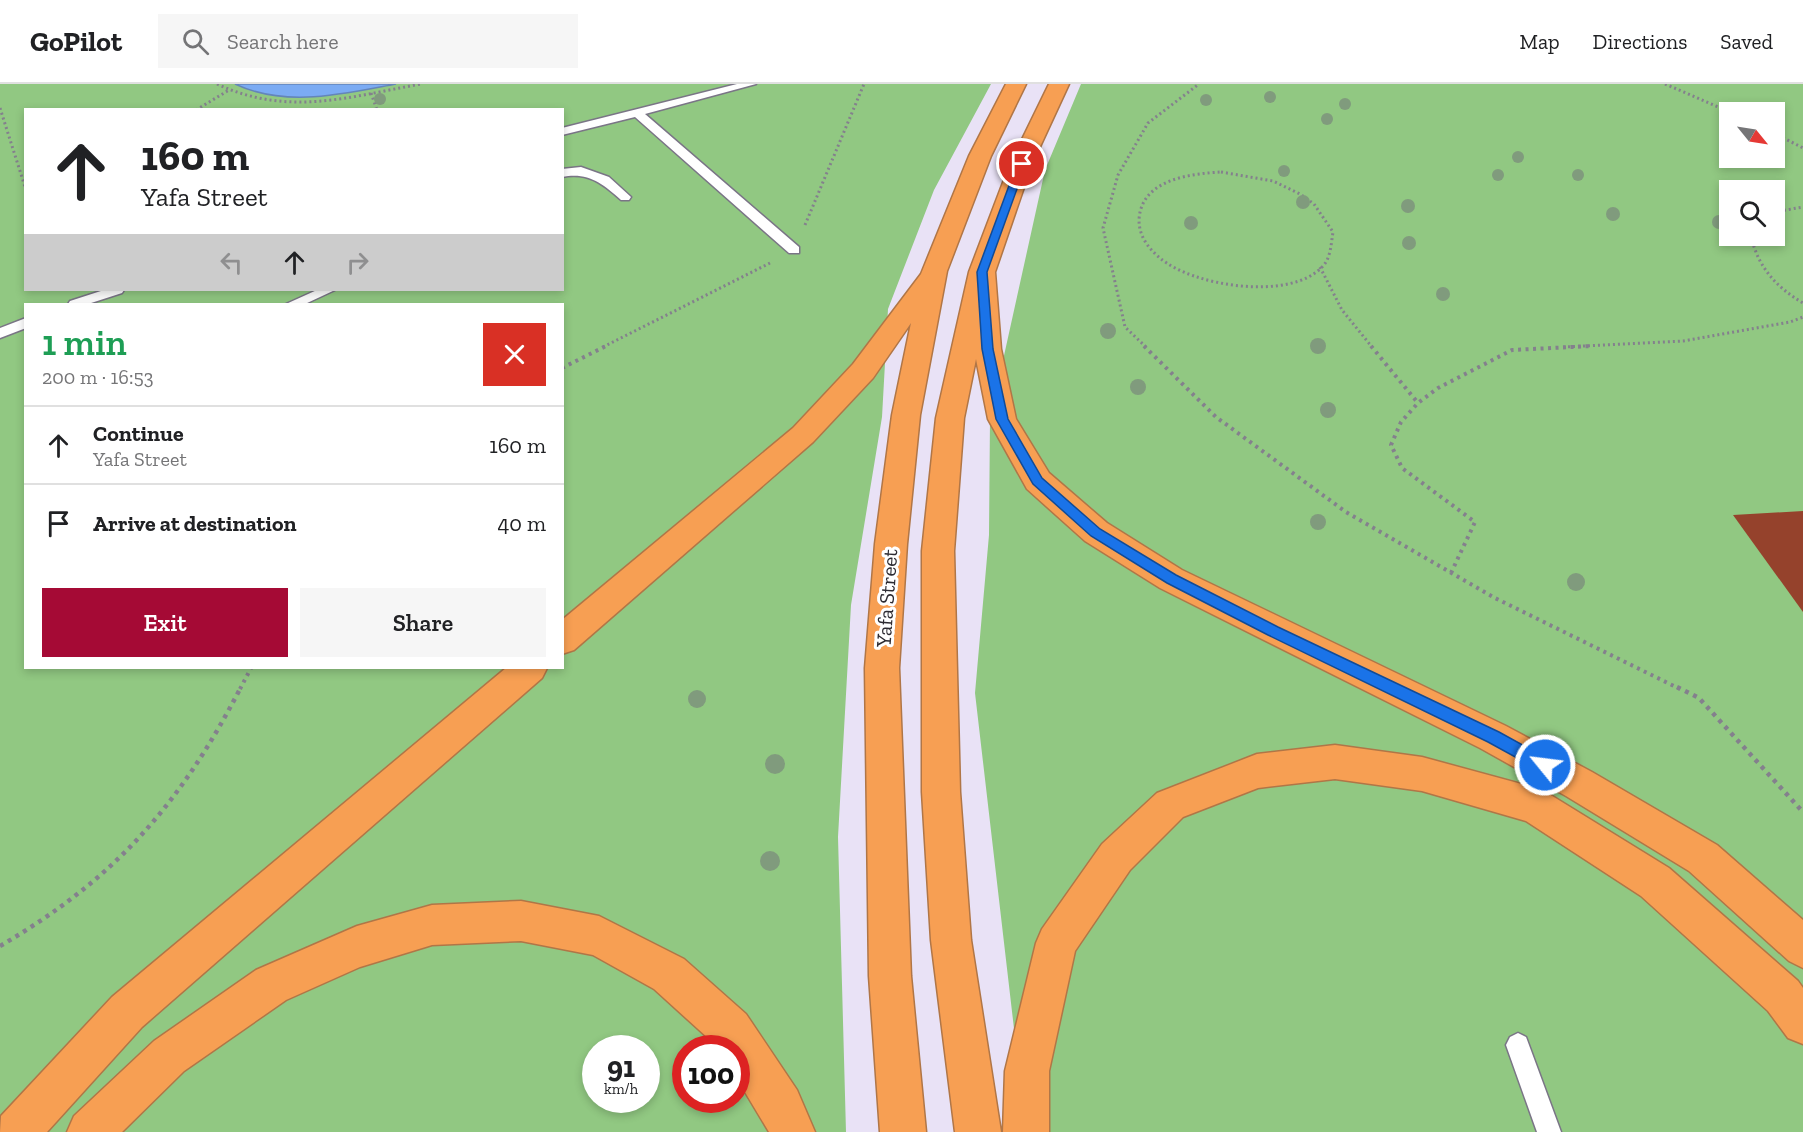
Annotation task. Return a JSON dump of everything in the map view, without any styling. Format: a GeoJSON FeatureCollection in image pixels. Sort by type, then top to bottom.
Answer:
{"type":"FeatureCollection","features":[{"type":"Feature","properties":{"kind":"highway","name":"Yafa Street"},"geometry":{"type":"LineString","coordinates":[[903,1132],[891,975],[882,668],[891,544],[906,415],[934,271],[980,156],[1016,84]]}},
{"type":"Feature","properties":{"kind":"highway"},"geometry":{"type":"LineString","coordinates":[[978,1132],[949,917],[941,792],[938,563],[950,418],[982,272],[1022,164],[1059,84]]}},
{"type":"Feature","properties":{"kind":"highway"},"geometry":{"type":"LineString","coordinates":[[564,638],[803,435],[863,371],[934,271]]}},
{"type":"Feature","properties":{"kind":"highway"},"geometry":{"type":"LineString","coordinates":[[982,272],[988,349],[1002,419],[1038,481],[1096,532],[1182,584],[1494,737],[1579,784],[1702,858],[1803,947]]}},
{"type":"Feature","properties":{"kind":"highway"},"geometry":{"type":"LineString","coordinates":[[17,1132],[127,1012],[529,669]]}},
{"type":"Feature","properties":{"kind":"highway"},"geometry":{"type":"LineString","coordinates":[[1026,1132],[1027,1071],[1056,943],[1116,857],[1170,805],[1257,771],[1335,762],[1422,774],[1536,806],[1655,882],[1783,996],[1803,1023]]}},
{"type":"Feature","properties":{"kind":"highway"},"geometry":{"type":"LineString","coordinates":[[90,1132],[169,1056],[272,985],[357,948],[432,925],[522,921],[599,936],[669,974],[731,1029],[781,1106],[792,1132]]}},
{"type":"Feature","properties":{"kind":"lane"},"geometry":{"type":"LineString","coordinates":[[564,131],[750,84]]}},
{"type":"Feature","properties":{"kind":"lane"},"geometry":{"type":"LineString","coordinates":[[636,112],[794,250]]}},
{"type":"Feature","properties":{"kind":"lane"},"geometry":{"type":"LineString","coordinates":[[564,173],[586,170],[601,175],[625,197]]}},
{"type":"Feature","properties":{"kind":"lane"},"geometry":{"type":"LineString","coordinates":[[78,303],[114,291]]}},
{"type":"Feature","properties":{"kind":"lane"},"geometry":{"type":"LineString","coordinates":[[296,303],[326,291]]}},
{"type":"Feature","properties":{"kind":"lane"},"geometry":{"type":"LineString","coordinates":[[0,333],[24,324]]}},
{"type":"Feature","properties":{"kind":"lane"},"geometry":{"type":"LineString","coordinates":[[1518,1045],[1549,1132]]}},
{"type":"Feature","properties":{"kind":"path"},"geometry":{"type":"LineString","coordinates":[[217,84],[245,97],[312,104],[421,84]]}},
{"type":"Feature","properties":{"kind":"path"},"geometry":{"type":"LineString","coordinates":[[564,368],[794,250],[864,84]]}},
{"type":"Feature","properties":{"kind":"path"},"geometry":{"type":"LineString","coordinates":[[1199,84],[1148,123],[1118,175],[1103,228],[1125,327],[1216,417],[1346,512],[1495,598],[1699,698],[1803,812]]}},
{"type":"Feature","properties":{"kind":"path"},"geometry":{"type":"LineString","coordinates":[[1665,84],[1719,107]]}},
{"type":"Feature","properties":{"kind":"path"},"geometry":{"type":"LineString","coordinates":[[199,108],[230,90]]}},
{"type":"Feature","properties":{"kind":"path"},"geometry":{"type":"LineString","coordinates":[[371,93],[376,108]]}},
{"type":"Feature","properties":{"kind":"path"},"geometry":{"type":"LineString","coordinates":[[0,108],[24,184]]}},
{"type":"Feature","properties":{"kind":"path"},"geometry":{"type":"LineString","coordinates":[[1785,139],[1803,148]]}},
{"type":"Feature","properties":{"kind":"path"},"geometry":{"type":"LineString","coordinates":[[1203,173],[1232,173],[1273,181],[1314,204],[1333,232],[1328,261],[1320,267],[1309,276],[1291,283],[1247,288],[1211,282],[1175,268],[1150,248],[1138,228],[1141,203],[1156,187],[1174,179],[1203,173]]}},
{"type":"Feature","properties":{"kind":"path"},"geometry":{"type":"LineString","coordinates":[[1785,207],[1803,207]]}},
{"type":"Feature","properties":{"kind":"path"},"geometry":{"type":"LineString","coordinates":[[1753,246],[1754,253],[1765,272],[1803,303]]}},
{"type":"Feature","properties":{"kind":"path"},"geometry":{"type":"LineString","coordinates":[[1320,267],[1342,310],[1418,403]]}},
{"type":"Feature","properties":{"kind":"path"},"geometry":{"type":"LineString","coordinates":[[1451,573],[1475,522],[1402,468],[1391,445],[1401,422],[1418,403],[1438,388],[1512,350],[1683,341],[1790,322],[1803,317]]}},
{"type":"Feature","properties":{"kind":"path"},"geometry":{"type":"LineString","coordinates":[[0,946],[54,914],[94,884],[141,840],[167,809],[204,755],[250,669]]}},
{"type":"Feature","properties":{"kind":"green space"},"geometry":{"type":"Polygon","coordinates":[[[0,84],[991,84],[934,190],[888,309],[882,417],[851,605],[838,837],[846,1132],[0,1132],[0,84]]]}},
{"type":"Feature","properties":{"kind":"green space"},"geometry":{"type":"Polygon","coordinates":[[[1081,84],[1803,84],[1803,1132],[1026,1132],[975,693],[989,535],[990,419],[1045,170],[1081,84]]]}},
{"type":"Feature","properties":{"kind":"water"},"geometry":{"type":"Polygon","coordinates":[[[235,84],[396,84],[335,95],[294,97],[274,96],[235,84]]]}},
{"type":"Feature","properties":{"kind":"building"},"geometry":{"type":"Polygon","coordinates":[[[1803,511],[1803,612],[1733,515],[1803,511]]]}},
{"type":"Feature","properties":{"kind":"route"},"geometry":{"type":"LineString","coordinates":[[1022,164],[982,272],[988,349],[1002,419],[1038,481],[1096,532],[1172,579],[1273,631],[1494,737],[1545,765]]}}]}
